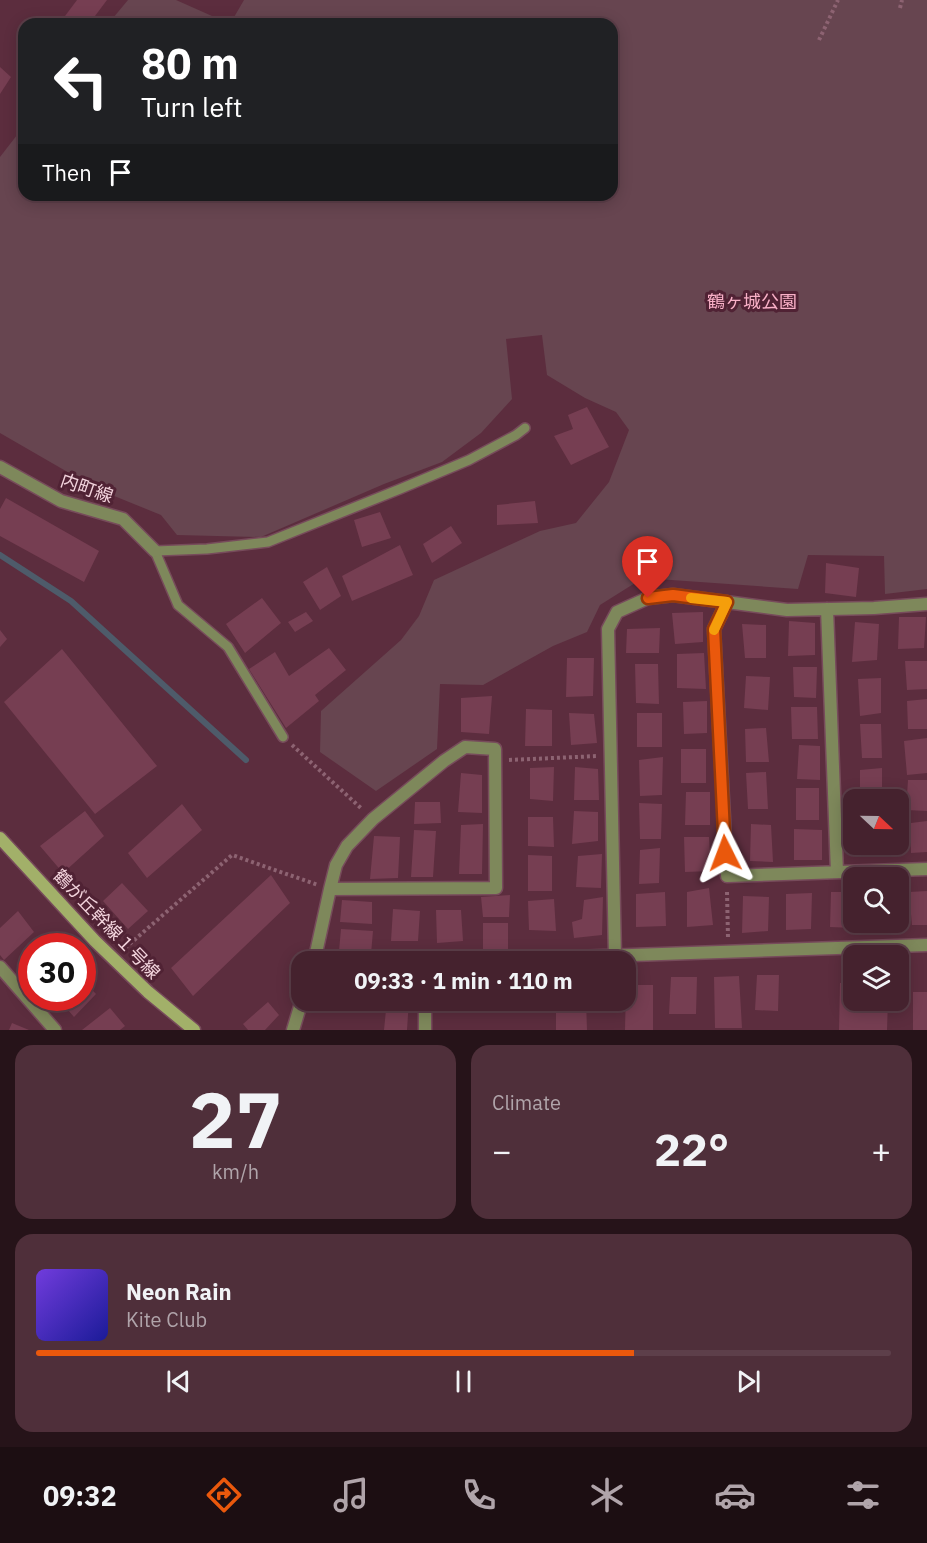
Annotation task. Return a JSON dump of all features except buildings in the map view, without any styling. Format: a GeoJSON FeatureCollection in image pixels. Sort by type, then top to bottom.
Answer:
{"type":"FeatureCollection","features":[{"type":"Feature","properties":{"kind":"street","name":"内町線"},"geometry":{"type":"LineString","coordinates":[[1,470],[61,501],[123,519],[155,551]]}},
{"type":"Feature","properties":{"kind":"street"},"geometry":{"type":"LineString","coordinates":[[615,951],[608,629],[617,612],[648,598],[673,595],[787,610],[927,604]]}},
{"type":"Feature","properties":{"kind":"street"},"geometry":{"type":"LineString","coordinates":[[727,602],[714,629],[727,876],[927,869]]}},
{"type":"Feature","properties":{"kind":"street"},"geometry":{"type":"LineString","coordinates":[[827,609],[837,872]]}},
{"type":"Feature","properties":{"kind":"street"},"geometry":{"type":"LineString","coordinates":[[316,951],[330,889],[336,865],[347,846],[374,819],[444,761],[465,747],[495,749],[496,888],[330,889]]}},
{"type":"Feature","properties":{"kind":"street","name":"鶴が丘幹線１号線"},"geometry":{"type":"LineString","coordinates":[[0,838],[95,941],[148,992],[194,1030]]}},
{"type":"Feature","properties":{"kind":"street"},"geometry":{"type":"LineString","coordinates":[[636,955],[927,945]]}},
{"type":"Feature","properties":{"kind":"street"},"geometry":{"type":"LineString","coordinates":[[0,967],[55,1030]]}},
{"type":"Feature","properties":{"kind":"street"},"geometry":{"type":"LineString","coordinates":[[293,1030],[299,1011]]}},
{"type":"Feature","properties":{"kind":"street"},"geometry":{"type":"LineString","coordinates":[[425,1011],[425,1030]]}},
{"type":"Feature","properties":{"kind":"lane"},"geometry":{"type":"LineString","coordinates":[[283,737],[228,647],[178,605],[155,551],[207,549],[268,542],[469,460],[525,428]]}},
{"type":"Feature","properties":{"kind":"path"},"geometry":{"type":"LineString","coordinates":[[819,40],[838,0]]}},
{"type":"Feature","properties":{"kind":"path"},"geometry":{"type":"LineString","coordinates":[[900,8],[902,0]]}},
{"type":"Feature","properties":{"kind":"path"},"geometry":{"type":"LineString","coordinates":[[283,737],[374,819]]}},
{"type":"Feature","properties":{"kind":"path"},"geometry":{"type":"LineString","coordinates":[[495,761],[610,756]]}},
{"type":"Feature","properties":{"kind":"path"},"geometry":{"type":"LineString","coordinates":[[114,959],[232,855],[330,889]]}},
{"type":"Feature","properties":{"kind":"path"},"geometry":{"type":"LineString","coordinates":[[727,876],[728,952]]}},
{"type":"Feature","properties":{"kind":"green space"},"geometry":{"type":"Polygon","coordinates":[[[128,0],[176,0],[216,18],[113,18],[128,0]]]}},
{"type":"Feature","properties":{"kind":"green space","name":"鶴ヶ城公園"},"geometry":{"type":"Polygon","coordinates":[[[244,0],[927,0],[927,589],[885,594],[884,556],[808,555],[798,589],[643,578],[600,605],[587,632],[553,646],[483,685],[440,684],[437,749],[376,791],[320,752],[321,711],[401,640],[419,616],[434,580],[540,531],[576,523],[609,482],[629,430],[616,412],[585,398],[547,375],[542,335],[506,339],[512,399],[481,433],[442,462],[384,484],[261,537],[177,535],[161,515],[97,489],[0,433],[0,157],[18,134],[18,201],[618,201],[618,18],[234,18],[244,0]]]}},
{"type":"Feature","properties":{"kind":"waterway"},"geometry":{"type":"LineString","coordinates":[[0,555],[71,601],[246,760]]}},
{"type":"Feature","properties":{"kind":"slow traffic"},"geometry":{"type":"LineString","coordinates":[[691,598],[727,602],[714,630]]}},
{"type":"Feature","properties":{"kind":"route"},"geometry":{"type":"LineString","coordinates":[[648,598],[673,595],[727,602],[714,629],[725,853]]}}]}
